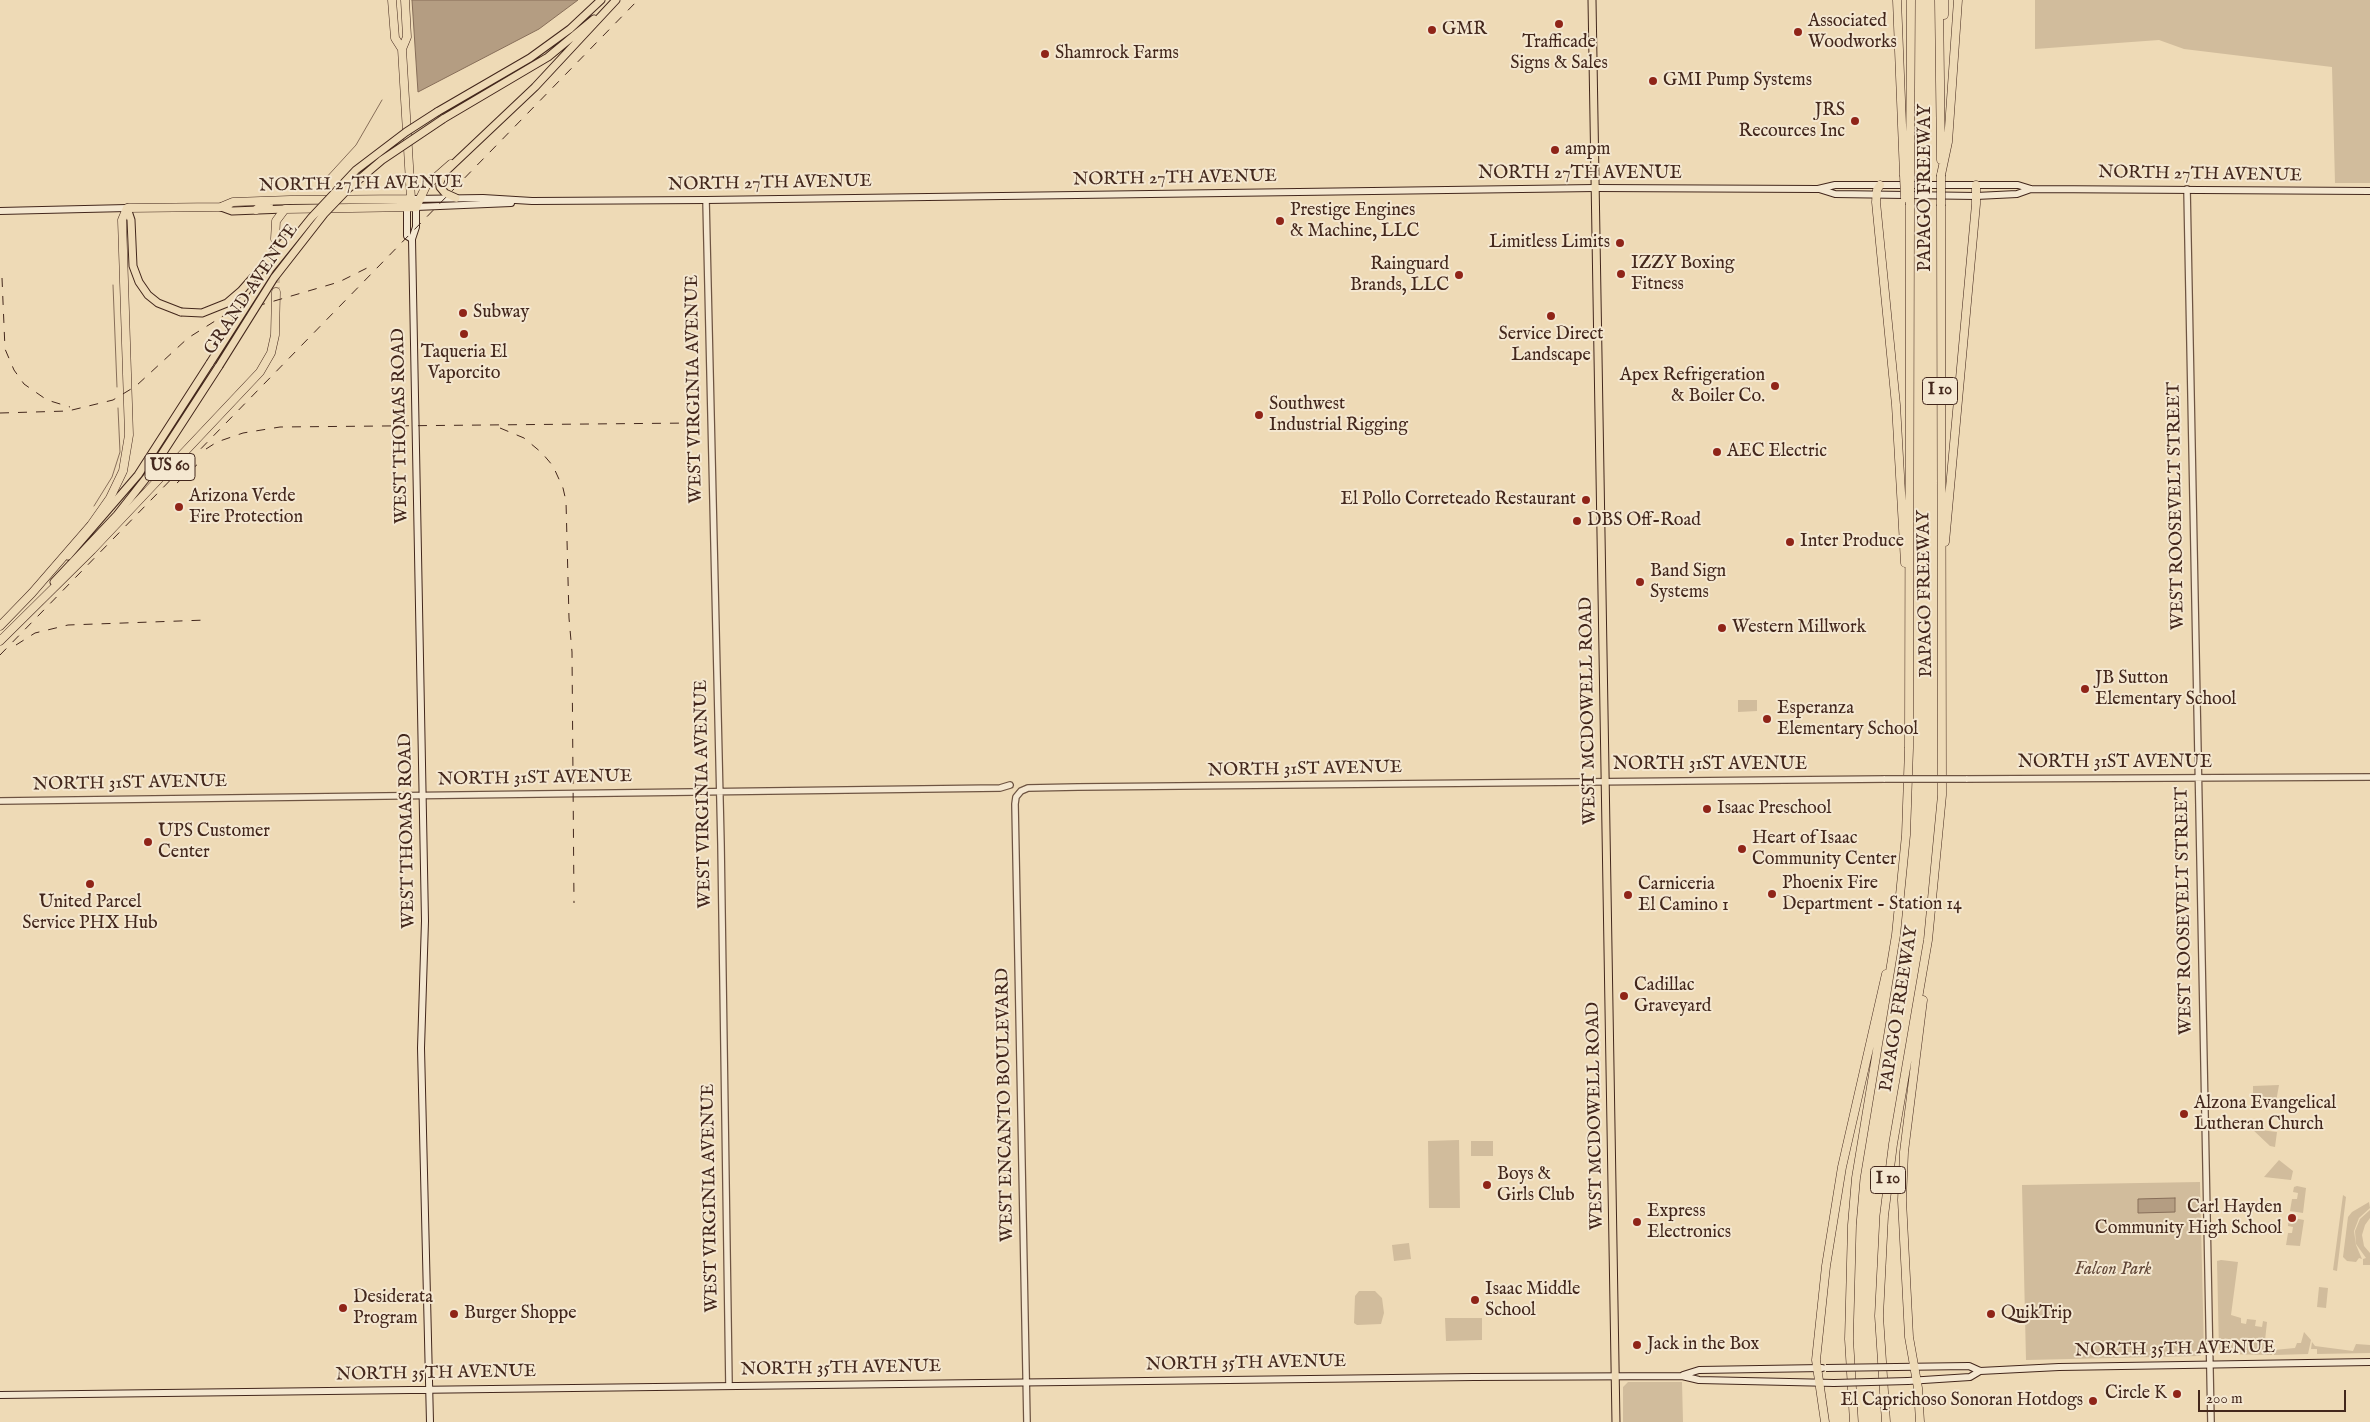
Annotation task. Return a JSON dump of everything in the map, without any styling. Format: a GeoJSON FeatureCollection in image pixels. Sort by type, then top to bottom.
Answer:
{"type":"FeatureCollection","features":[{"type":"Feature","properties":{"kind":"highway","name":"WEST THOMAS ROAD"},"geometry":{"type":"LineString","coordinates":[[392,0],[396,39],[402,49],[416,207]]}},
{"type":"Feature","properties":{"kind":"highway","name":"WEST THOMAS ROAD"},"geometry":{"type":"LineString","coordinates":[[402,49],[407,37],[405,0]]}},
{"type":"Feature","properties":{"kind":"highway"},"geometry":{"type":"LineString","coordinates":[[1897,0],[1907,175]]}},
{"type":"Feature","properties":{"kind":"highway","name":"PAPAGO FREEWAY"},"geometry":{"type":"LineString","coordinates":[[1854,1422],[1849,1339],[1853,1215],[1864,1124],[1878,1054],[1896,935],[1906,835],[1909,748],[1909,287],[1907,175],[1911,0]]}},
{"type":"Feature","properties":{"kind":"highway","name":"PAPAGO FREEWAY"},"geometry":{"type":"LineString","coordinates":[[1886,1422],[1879,1316],[1882,1241],[1890,1163],[1928,940],[1942,795],[1941,174],[1938,0]]}},
{"type":"Feature","properties":{"kind":"highway"},"geometry":{"type":"LineString","coordinates":[[1940,64],[1944,0]]}},
{"type":"Feature","properties":{"kind":"highway"},"geometry":{"type":"LineString","coordinates":[[1941,174],[1948,142],[1958,0]]}},
{"type":"Feature","properties":{"kind":"highway"},"geometry":{"type":"LineString","coordinates":[[415,199],[426,186],[451,164]]}},
{"type":"Feature","properties":{"kind":"highway"},"geometry":{"type":"LineString","coordinates":[[1880,185],[1876,195],[1896,405],[1902,536],[1909,610]]}},
{"type":"Feature","properties":{"kind":"highway"},"geometry":{"type":"LineString","coordinates":[[1942,576],[1976,185]]}},
{"type":"Feature","properties":{"kind":"highway","name":"NORTH 27TH AVENUE"},"geometry":{"type":"LineString","coordinates":[[127,208],[221,207],[233,202],[290,200],[415,199]]}},
{"type":"Feature","properties":{"kind":"highway"},"geometry":{"type":"LineString","coordinates":[[256,210],[262,205],[290,200]]}},
{"type":"Feature","properties":{"kind":"highway","name":"NORTH 27TH AVENUE"},"geometry":{"type":"LineString","coordinates":[[285,209],[416,207]]}},
{"type":"Feature","properties":{"kind":"highway","name":"US 60"},"geometry":{"type":"LineString","coordinates":[[32,593],[92,525],[124,472],[129,435],[122,220],[127,208]]}},
{"type":"Feature","properties":{"kind":"highway"},"geometry":{"type":"LineString","coordinates":[[276,239],[276,220],[285,209]]}},
{"type":"Feature","properties":{"kind":"highway","name":"US 60"},"geometry":{"type":"LineString","coordinates":[[21,620],[92,550],[260,372],[271,353],[275,336],[276,292]]}},
{"type":"Feature","properties":{"kind":"highway","name":"GRAND AVENUE"},"geometry":{"type":"LineString","coordinates":[[0,626],[32,593]]}},
{"type":"Feature","properties":{"kind":"highway","name":"GRAND AVENUE"},"geometry":{"type":"LineString","coordinates":[[0,641],[21,620]]}},
{"type":"Feature","properties":{"kind":"highway"},"geometry":{"type":"LineString","coordinates":[[1825,1422],[1822,1383],[1816,1360],[1826,1266],[1840,1174],[1896,935]]}},
{"type":"Feature","properties":{"kind":"highway"},"geometry":{"type":"LineString","coordinates":[[1920,1422],[1917,1381],[1910,1367],[1902,1181],[1909,1105],[1923,1009],[1928,940]]}},
{"type":"Feature","properties":{"kind":"main road","name":"GRAND AVENUE"},"geometry":{"type":"LineString","coordinates":[[32,593],[82,542],[138,475],[284,250],[350,176],[406,132],[530,58],[570,29],[601,0]]}},
{"type":"Feature","properties":{"kind":"main road","name":"GRAND AVENUE"},"geometry":{"type":"LineString","coordinates":[[21,620],[126,504],[162,456],[279,271],[324,214],[377,164],[443,119],[548,57],[587,26],[615,0]]}},
{"type":"Feature","properties":{"kind":"main road"},"geometry":{"type":"LineString","coordinates":[[456,198],[443,191],[440,184],[442,176],[451,164],[535,87],[615,0]]}},
{"type":"Feature","properties":{"kind":"main road","name":"WEST MCDOWELL ROAD"},"geometry":{"type":"LineString","coordinates":[[1592,0],[1616,1422]]}},
{"type":"Feature","properties":{"kind":"main road"},"geometry":{"type":"LineString","coordinates":[[127,208],[131,220],[133,266],[139,282],[148,295],[158,304],[181,312],[208,312],[232,300],[326,195],[350,176]]}},
{"type":"Feature","properties":{"kind":"main road","name":"NORTH 27TH AVENUE"},"geometry":{"type":"LineString","coordinates":[[415,199],[456,198],[532,201],[706,200],[1595,188],[1818,189],[1835,185],[2018,185],[2030,189],[2370,192]]}},
{"type":"Feature","properties":{"kind":"main road","name":"NORTH 27TH AVENUE"},"geometry":{"type":"LineString","coordinates":[[1818,189],[1835,194],[1976,196],[2017,194],[2030,189]]}},
{"type":"Feature","properties":{"kind":"main road","name":"WEST THOMAS ROAD"},"geometry":{"type":"LineString","coordinates":[[412,239],[407,236],[407,207],[415,199]]}},
{"type":"Feature","properties":{"kind":"main road","name":"NORTH 27TH AVENUE"},"geometry":{"type":"LineString","coordinates":[[416,207],[483,206],[532,201]]}},
{"type":"Feature","properties":{"kind":"main road","name":"NORTH 27TH AVENUE"},"geometry":{"type":"LineString","coordinates":[[221,207],[232,211],[285,209]]}},
{"type":"Feature","properties":{"kind":"main road","name":"WEST THOMAS ROAD"},"geometry":{"type":"LineString","coordinates":[[416,207],[416,228],[412,239],[425,958],[421,1048],[430,1422]]}},
{"type":"Feature","properties":{"kind":"main road","name":"NORTH 27TH AVENUE"},"geometry":{"type":"LineString","coordinates":[[0,211],[127,208]]}},
{"type":"Feature","properties":{"kind":"main road","name":"NORTH 35TH AVENUE"},"geometry":{"type":"LineString","coordinates":[[1682,1376],[1699,1370],[1969,1366],[1980,1371],[2059,1367],[2370,1362]]}},
{"type":"Feature","properties":{"kind":"main road","name":"NORTH 35TH AVENUE"},"geometry":{"type":"LineString","coordinates":[[0,1394],[1615,1376],[1682,1376],[1699,1380],[1822,1383],[1917,1381],[1970,1377],[1980,1371]]}},
{"type":"Feature","properties":{"kind":"street","name":"WEST ROOSEVELT STREET"},"geometry":{"type":"LineString","coordinates":[[2187,189],[2211,1422]]}},
{"type":"Feature","properties":{"kind":"street","name":"WEST VIRGINIA AVENUE"},"geometry":{"type":"LineString","coordinates":[[706,200],[720,792],[729,1386]]}},
{"type":"Feature","properties":{"kind":"street","name":"NORTH 31ST AVENUE"},"geometry":{"type":"LineString","coordinates":[[1021,791],[1028,788],[1059,787],[1605,780],[2370,777]]}},
{"type":"Feature","properties":{"kind":"street","name":"NORTH 31ST AVENUE"},"geometry":{"type":"LineString","coordinates":[[0,801],[1000,788],[1010,785]]}},
{"type":"Feature","properties":{"kind":"street","name":"WEST ENCANTO BOULEVARD"},"geometry":{"type":"LineString","coordinates":[[1021,791],[1017,794],[1015,804],[1027,1422]]}},
{"type":"Feature","properties":{"kind":"green space"},"geometry":{"type":"Polygon","coordinates":[[[2035,0],[2370,0],[2370,183],[2335,183],[2332,67],[2184,49],[2159,40],[2035,49],[2035,0]]]}},
{"type":"Feature","properties":{"kind":"green space"},"geometry":{"type":"Polygon","coordinates":[[[1738,700],[1757,700],[1757,711],[1738,712],[1738,700]]]}},
{"type":"Feature","properties":{"kind":"green space"},"geometry":{"type":"Polygon","coordinates":[[[2279,1085],[2276,1102],[2253,1099],[2253,1086],[2279,1085]]]}},
{"type":"Feature","properties":{"kind":"green space"},"geometry":{"type":"Polygon","coordinates":[[[2252,1129],[2277,1132],[2275,1147],[2270,1146],[2252,1129]]]}},
{"type":"Feature","properties":{"kind":"green space"},"geometry":{"type":"Polygon","coordinates":[[[1459,1140],[1460,1208],[1429,1208],[1428,1141],[1459,1140]]]}},
{"type":"Feature","properties":{"kind":"green space"},"geometry":{"type":"Polygon","coordinates":[[[1471,1141],[1493,1141],[1493,1156],[1471,1156],[1471,1141]]]}},
{"type":"Feature","properties":{"kind":"green space"},"geometry":{"type":"Polygon","coordinates":[[[2279,1160],[2293,1171],[2291,1180],[2264,1177],[2279,1160]]]}},
{"type":"Feature","properties":{"kind":"green space","name":"Falcon Park"},"geometry":{"type":"Polygon","coordinates":[[[2200,1182],[2204,1354],[2199,1356],[2026,1360],[2022,1185],[2200,1182]]]}},
{"type":"Feature","properties":{"kind":"green space"},"geometry":{"type":"Polygon","coordinates":[[[2294,1187],[2306,1188],[2303,1213],[2290,1211],[2292,1199],[2297,1199],[2298,1193],[2293,1192],[2294,1187]]]}},
{"type":"Feature","properties":{"kind":"green space"},"geometry":{"type":"Polygon","coordinates":[[[2343,1195],[2346,1197],[2337,1271],[2333,1270],[2343,1195]]]}},
{"type":"Feature","properties":{"kind":"green space"},"geometry":{"type":"Polygon","coordinates":[[[2369,1202],[2370,1208],[2359,1218],[2354,1231],[2356,1245],[2362,1259],[2359,1258],[2356,1262],[2347,1261],[2343,1257],[2348,1217],[2352,1212],[2369,1202]]]}},
{"type":"Feature","properties":{"kind":"green space"},"geometry":{"type":"Polygon","coordinates":[[[2370,1210],[2370,1218],[2365,1225],[2362,1235],[2364,1246],[2370,1253],[2370,1265],[2363,1265],[2363,1259],[2366,1258],[2356,1244],[2355,1231],[2360,1219],[2370,1210]]]}},
{"type":"Feature","properties":{"kind":"green space"},"geometry":{"type":"Polygon","coordinates":[[[2289,1217],[2304,1220],[2300,1246],[2286,1245],[2288,1233],[2292,1233],[2293,1227],[2288,1226],[2289,1217]]]}},
{"type":"Feature","properties":{"kind":"green space"},"geometry":{"type":"Polygon","coordinates":[[[1409,1243],[1411,1259],[1394,1261],[1392,1245],[1409,1243]]]}},
{"type":"Feature","properties":{"kind":"green space"},"geometry":{"type":"Polygon","coordinates":[[[2217,1261],[2238,1262],[2231,1315],[2241,1318],[2241,1323],[2246,1324],[2247,1319],[2256,1320],[2255,1326],[2262,1327],[2263,1321],[2267,1322],[2264,1350],[2272,1351],[2272,1355],[2224,1354],[2219,1350],[2217,1261]]]}},
{"type":"Feature","properties":{"kind":"green space"},"geometry":{"type":"Polygon","coordinates":[[[2319,1287],[2328,1288],[2326,1308],[2317,1307],[2319,1287]]]}},
{"type":"Feature","properties":{"kind":"green space"},"geometry":{"type":"Polygon","coordinates":[[[1359,1291],[1375,1291],[1382,1298],[1384,1313],[1381,1324],[1357,1325],[1354,1323],[1355,1296],[1359,1291]]]}},
{"type":"Feature","properties":{"kind":"green space"},"geometry":{"type":"Polygon","coordinates":[[[1445,1318],[1482,1318],[1482,1340],[1446,1341],[1445,1318]]]}},
{"type":"Feature","properties":{"kind":"green space"},"geometry":{"type":"Polygon","coordinates":[[[2304,1332],[2311,1340],[2308,1354],[2274,1355],[2274,1350],[2295,1348],[2297,1343],[2301,1343],[2304,1332]]]}},
{"type":"Feature","properties":{"kind":"green space"},"geometry":{"type":"Polygon","coordinates":[[[2312,1342],[2315,1346],[2353,1351],[2356,1344],[2370,1345],[2370,1353],[2317,1354],[2317,1349],[2311,1349],[2312,1342]]]}},
{"type":"Feature","properties":{"kind":"green space"},"geometry":{"type":"Polygon","coordinates":[[[1628,1382],[1682,1382],[1683,1422],[1623,1422],[1623,1387],[1628,1382]]]}},
{"type":"Feature","properties":{"kind":"shaded area"},"geometry":{"type":"Polygon","coordinates":[[[412,0],[578,0],[539,29],[418,92],[412,0]]]}},
{"type":"Feature","properties":{"kind":"shaded area"},"geometry":{"type":"Polygon","coordinates":[[[2175,1198],[2175,1212],[2138,1213],[2138,1199],[2175,1198]]]}},
{"type":"Feature","properties":{"kind":"waterway"},"geometry":{"type":"LineString","coordinates":[[324,180],[356,145],[382,100]]}},
{"type":"Feature","properties":{"kind":"waterway"},"geometry":{"type":"LineString","coordinates":[[113,285],[117,387]]}},
{"type":"Feature","properties":{"kind":"waterway"},"geometry":{"type":"LineString","coordinates":[[94,506],[112,477],[120,452],[118,408]]}},
{"type":"Feature","properties":{"kind":"tunnel"},"geometry":{"type":"LineString","coordinates":[[275,239],[276,292]]}},
{"type":"Feature","properties":{"kind":"railway"},"geometry":{"type":"LineString","coordinates":[[0,655],[638,0]]}},
{"type":"Feature","properties":{"kind":"railway"},"geometry":{"type":"LineString","coordinates":[[0,413],[68,411],[113,400],[136,386],[188,338],[223,316],[339,282],[373,265]]}},
{"type":"Feature","properties":{"kind":"railway"},"geometry":{"type":"LineString","coordinates":[[2,278],[5,349],[14,370],[24,384],[47,400],[70,407]]}},
{"type":"Feature","properties":{"kind":"railway"},"geometry":{"type":"LineString","coordinates":[[206,449],[217,442],[243,433],[280,427],[692,423]]}},
{"type":"Feature","properties":{"kind":"railway"},"geometry":{"type":"LineString","coordinates":[[500,428],[524,438],[542,453],[553,466],[563,488],[566,501],[569,618],[572,652],[574,903]]}},
{"type":"Feature","properties":{"kind":"railway"},"geometry":{"type":"LineString","coordinates":[[177,483],[200,462]]}},
{"type":"Feature","properties":{"kind":"railway"},"geometry":{"type":"LineString","coordinates":[[16,645],[35,633],[68,625],[207,620]]}},
{"type":"Feature","properties":{"kind":"place","name":"Trafficade Signs & Sales"},"geometry":{"type":"Point","coordinates":[1559,24]}},
{"type":"Feature","properties":{"kind":"place","name":"GMR"},"geometry":{"type":"Point","coordinates":[1432,30]}},
{"type":"Feature","properties":{"kind":"place","name":"Associated Woodworks"},"geometry":{"type":"Point","coordinates":[1798,32]}},
{"type":"Feature","properties":{"kind":"place","name":"Shamrock Farms"},"geometry":{"type":"Point","coordinates":[1045,54]}},
{"type":"Feature","properties":{"kind":"place","name":"GMI Pump Systems"},"geometry":{"type":"Point","coordinates":[1653,81]}},
{"type":"Feature","properties":{"kind":"place","name":"JRS Recources Inc"},"geometry":{"type":"Point","coordinates":[1855,121]}},
{"type":"Feature","properties":{"kind":"place","name":"ampm"},"geometry":{"type":"Point","coordinates":[1555,150]}},
{"type":"Feature","properties":{"kind":"place","name":"Prestige Engines & Machine, LLC"},"geometry":{"type":"Point","coordinates":[1280,221]}},
{"type":"Feature","properties":{"kind":"place","name":"Limitless Limits"},"geometry":{"type":"Point","coordinates":[1620,243]}},
{"type":"Feature","properties":{"kind":"place","name":"IZZY Boxing Fitness"},"geometry":{"type":"Point","coordinates":[1621,274]}},
{"type":"Feature","properties":{"kind":"place","name":"Rainguard Brands, LLC"},"geometry":{"type":"Point","coordinates":[1459,275]}},
{"type":"Feature","properties":{"kind":"place","name":"Subway"},"geometry":{"type":"Point","coordinates":[463,313]}},
{"type":"Feature","properties":{"kind":"place","name":"Service Direct Landscape"},"geometry":{"type":"Point","coordinates":[1551,316]}},
{"type":"Feature","properties":{"kind":"place","name":"Taqueria El Vaporcito"},"geometry":{"type":"Point","coordinates":[464,334]}},
{"type":"Feature","properties":{"kind":"place","name":"Apex Refrigeration & Boiler Co."},"geometry":{"type":"Point","coordinates":[1775,386]}},
{"type":"Feature","properties":{"kind":"place","name":"Southwest Industrial Rigging"},"geometry":{"type":"Point","coordinates":[1259,415]}},
{"type":"Feature","properties":{"kind":"place","name":"AEC Electric"},"geometry":{"type":"Point","coordinates":[1717,452]}},
{"type":"Feature","properties":{"kind":"place","name":"El Pollo Correteado Restaurant"},"geometry":{"type":"Point","coordinates":[1586,500]}},
{"type":"Feature","properties":{"kind":"place","name":"Arizona Verde Fire Protection"},"geometry":{"type":"Point","coordinates":[179,507]}},
{"type":"Feature","properties":{"kind":"place","name":"DBS Off-Road"},"geometry":{"type":"Point","coordinates":[1577,521]}},
{"type":"Feature","properties":{"kind":"place","name":"Inter Produce"},"geometry":{"type":"Point","coordinates":[1790,542]}},
{"type":"Feature","properties":{"kind":"place","name":"Band Sign Systems"},"geometry":{"type":"Point","coordinates":[1640,582]}},
{"type":"Feature","properties":{"kind":"place","name":"Western Millwork"},"geometry":{"type":"Point","coordinates":[1722,628]}},
{"type":"Feature","properties":{"kind":"place","name":"JB Sutton Elementary School"},"geometry":{"type":"Point","coordinates":[2085,689]}},
{"type":"Feature","properties":{"kind":"place","name":"Esperanza Elementary School"},"geometry":{"type":"Point","coordinates":[1767,719]}},
{"type":"Feature","properties":{"kind":"place","name":"Isaac Preschool"},"geometry":{"type":"Point","coordinates":[1707,809]}},
{"type":"Feature","properties":{"kind":"place","name":"UPS Customer Center"},"geometry":{"type":"Point","coordinates":[148,842]}},
{"type":"Feature","properties":{"kind":"place","name":"Heart of Isaac Community Center"},"geometry":{"type":"Point","coordinates":[1742,849]}},
{"type":"Feature","properties":{"kind":"place","name":"United Parcel Service PHX Hub"},"geometry":{"type":"Point","coordinates":[90,884]}},
{"type":"Feature","properties":{"kind":"place","name":"Phoenix Fire Department - Station 14"},"geometry":{"type":"Point","coordinates":[1772,894]}},
{"type":"Feature","properties":{"kind":"place","name":"Carniceria El Camino 1"},"geometry":{"type":"Point","coordinates":[1628,895]}},
{"type":"Feature","properties":{"kind":"place","name":"Cadillac Graveyard"},"geometry":{"type":"Point","coordinates":[1624,996]}},
{"type":"Feature","properties":{"kind":"place","name":"Alzona Evangelical Lutheran Church"},"geometry":{"type":"Point","coordinates":[2184,1114]}},
{"type":"Feature","properties":{"kind":"place","name":"Boys & Girls Club"},"geometry":{"type":"Point","coordinates":[1487,1185]}},
{"type":"Feature","properties":{"kind":"place","name":"Carl Hayden Community High School"},"geometry":{"type":"Point","coordinates":[2292,1218]}},
{"type":"Feature","properties":{"kind":"place","name":"Express Electronics"},"geometry":{"type":"Point","coordinates":[1637,1222]}},
{"type":"Feature","properties":{"kind":"place","name":"Isaac Middle School"},"geometry":{"type":"Point","coordinates":[1475,1300]}},
{"type":"Feature","properties":{"kind":"place","name":"Desiderata Program"},"geometry":{"type":"Point","coordinates":[343,1308]}},
{"type":"Feature","properties":{"kind":"place","name":"Burger Shoppe"},"geometry":{"type":"Point","coordinates":[454,1314]}},
{"type":"Feature","properties":{"kind":"place","name":"QuikTrip"},"geometry":{"type":"Point","coordinates":[1991,1314]}},
{"type":"Feature","properties":{"kind":"place","name":"Jack in the Box"},"geometry":{"type":"Point","coordinates":[1637,1345]}},
{"type":"Feature","properties":{"kind":"place","name":"Circle K"},"geometry":{"type":"Point","coordinates":[2177,1394]}},
{"type":"Feature","properties":{"kind":"place","name":"El Caprichoso Sonoran Hotdogs"},"geometry":{"type":"Point","coordinates":[2093,1401]}}]}
